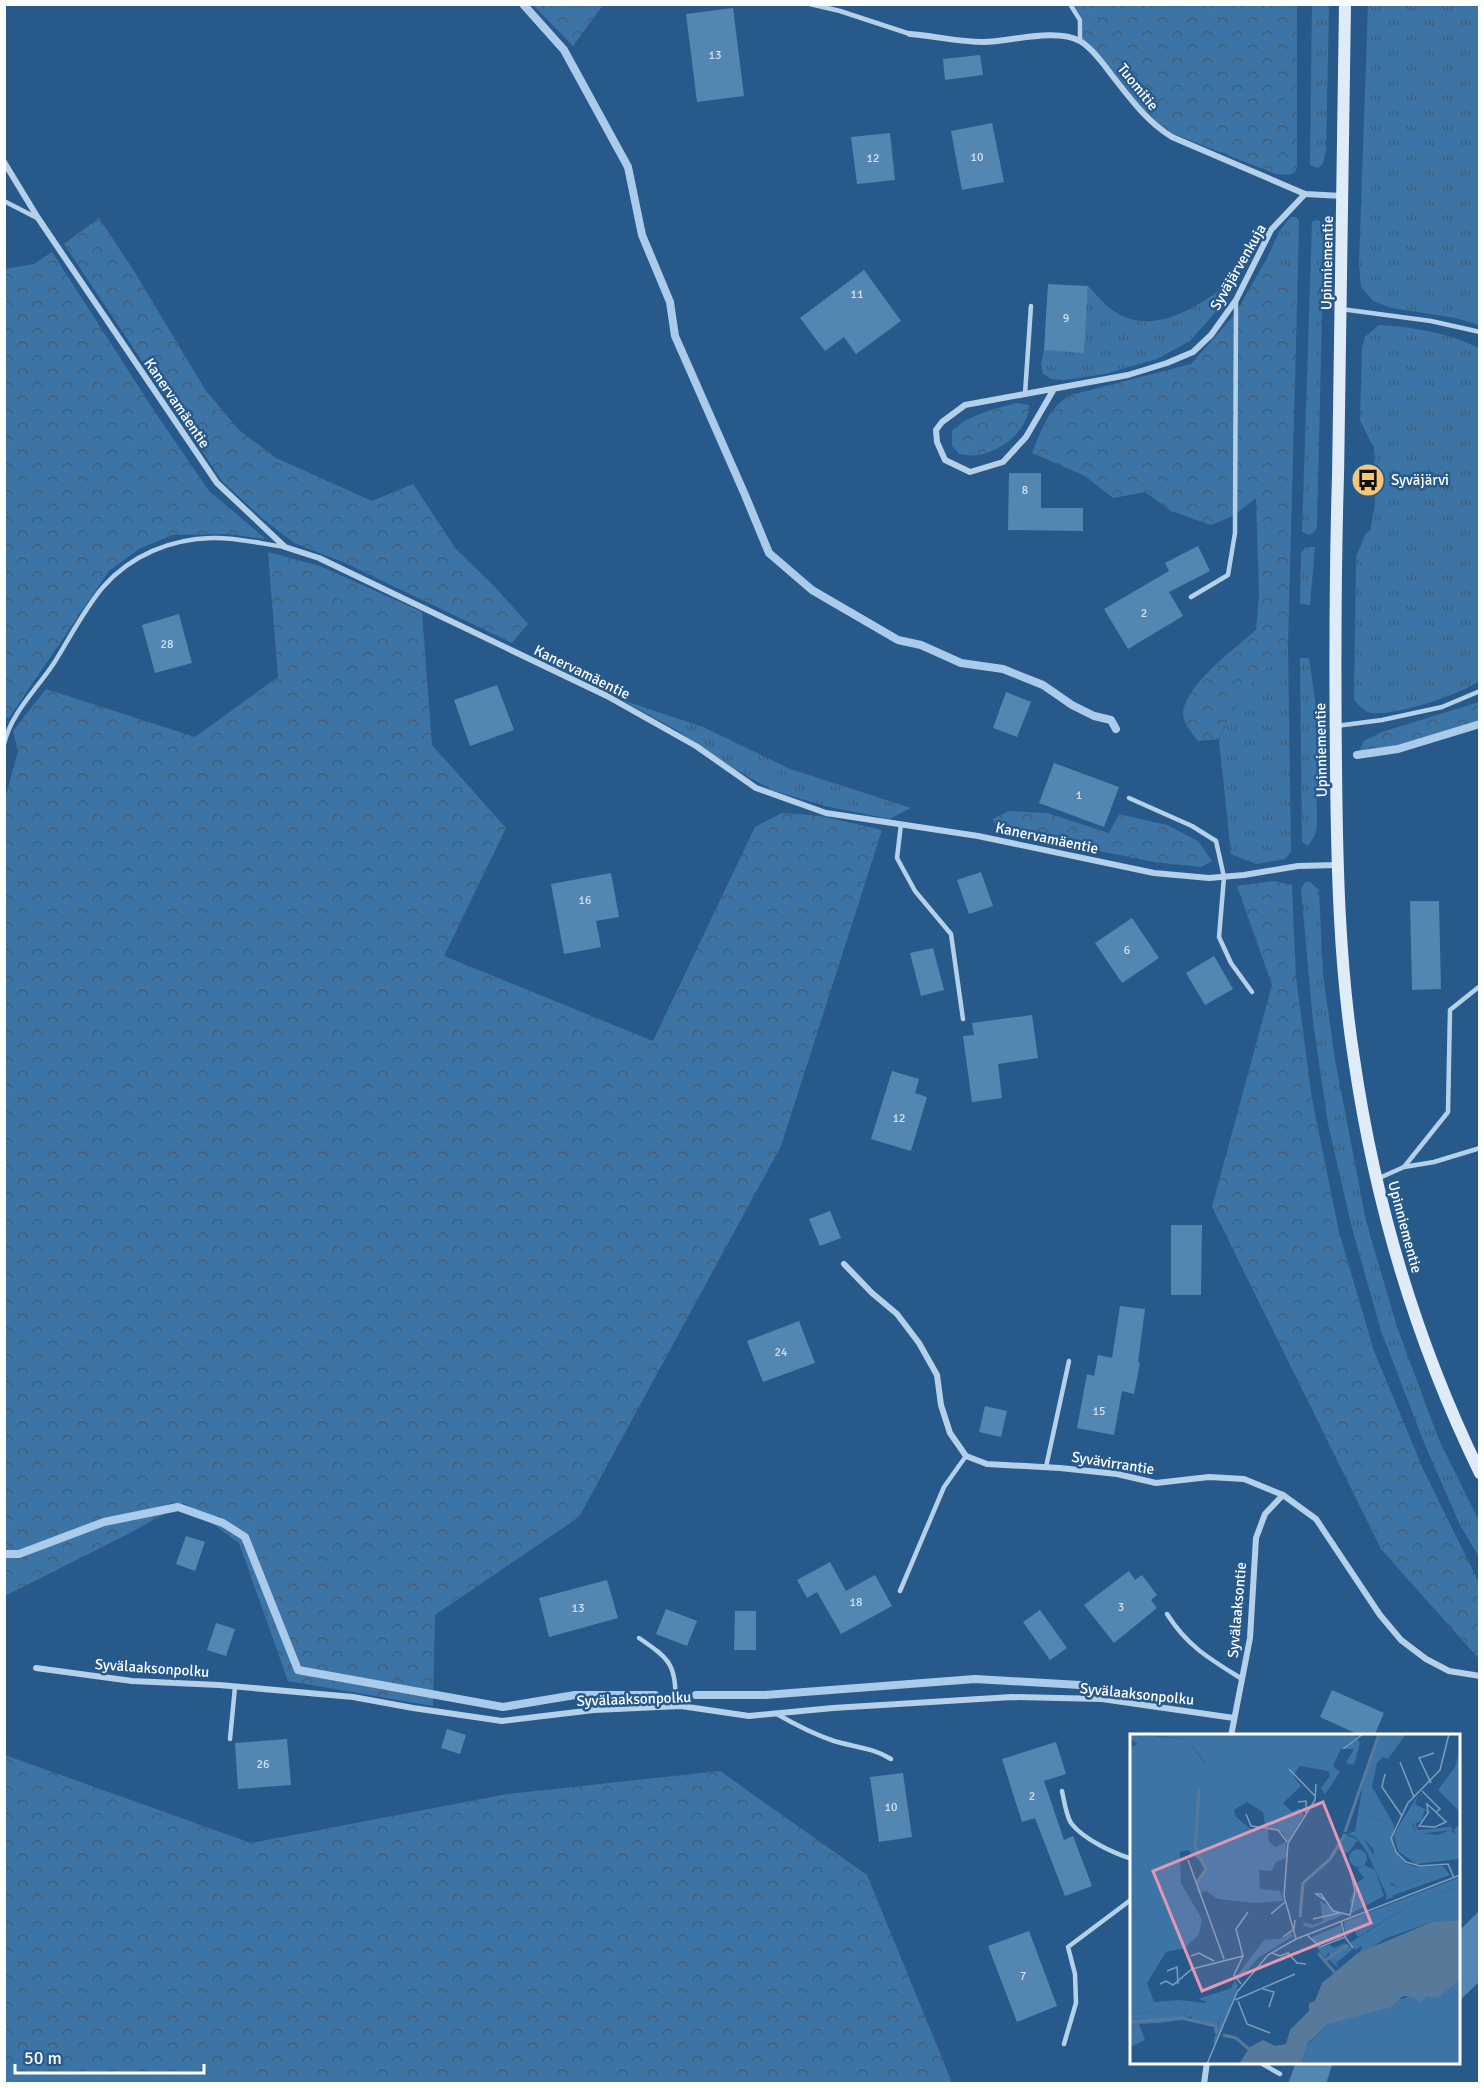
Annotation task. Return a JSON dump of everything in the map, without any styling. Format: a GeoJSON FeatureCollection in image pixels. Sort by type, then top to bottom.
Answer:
{"type":"FeatureCollection","features":[{"type":"Feature","properties":{"kind":"main road","name":"Upinniementie"},"geometry":{"type":"LineString","coordinates":[[1345,4],[1336,542],[1337,866],[1344,971],[1353,1058],[1388,1228],[1424,1344],[1457,1426],[1479,1473]]}},
{"type":"Feature","properties":{"kind":"street"},"geometry":{"type":"LineString","coordinates":[[910,34],[981,42],[1056,34],[1080,41]]}},
{"type":"Feature","properties":{"kind":"street","name":"Tuomitie"},"geometry":{"type":"LineString","coordinates":[[1080,41],[1099,58],[1142,113],[1156,127],[1172,137],[1305,194],[1343,196]]}},
{"type":"Feature","properties":{"kind":"street","name":"Kanervamäentie"},"geometry":{"type":"LineString","coordinates":[[4,162],[38,218],[217,483],[285,547],[319,558],[607,696],[696,746],[756,788],[826,813],[978,836],[1154,873],[1209,878],[1298,866],[1337,866]]}},
{"type":"Feature","properties":{"kind":"street","name":"Syväjärvenkuja"},"geometry":{"type":"LineString","coordinates":[[1054,389],[1026,437],[1003,462],[970,472],[945,460],[937,441],[936,430],[942,422],[965,405],[1128,375],[1193,352],[1211,334],[1236,300],[1271,230],[1305,194]]}},
{"type":"Feature","properties":{"kind":"street"},"geometry":{"type":"LineString","coordinates":[[844,1264],[872,1293],[897,1314],[919,1343],[937,1375],[941,1405],[950,1433],[966,1456]]}},
{"type":"Feature","properties":{"kind":"street","name":"Syvävirrantie"},"geometry":{"type":"LineString","coordinates":[[966,1456],[987,1464],[1117,1474],[1156,1483],[1209,1477],[1244,1479],[1282,1495],[1316,1519],[1380,1615],[1401,1640],[1426,1659],[1449,1671],[1479,1676]]}},
{"type":"Feature","properties":{"kind":"street","name":"Syvälaaksontie"},"geometry":{"type":"LineString","coordinates":[[1231,1734],[1250,1638],[1256,1538],[1265,1514],[1282,1495]]}},
{"type":"Feature","properties":{"kind":"street","name":"Syvälaaksonpolku"},"geometry":{"type":"LineString","coordinates":[[36,1668],[132,1682],[235,1687],[353,1697],[502,1721],[594,1710],[675,1706],[749,1716],[1012,1697],[1102,1699],[1234,1718]]}},
{"type":"Feature","properties":{"kind":"street"},"geometry":{"type":"LineString","coordinates":[[1204,2084],[1207,2064]]}},
{"type":"Feature","properties":{"kind":"lane"},"geometry":{"type":"LineString","coordinates":[[810,4],[840,11],[910,34]]}},
{"type":"Feature","properties":{"kind":"lane"},"geometry":{"type":"LineString","coordinates":[[1070,4],[1080,20],[1080,41]]}},
{"type":"Feature","properties":{"kind":"lane"},"geometry":{"type":"LineString","coordinates":[[4,201],[38,218]]}},
{"type":"Feature","properties":{"kind":"lane"},"geometry":{"type":"LineString","coordinates":[[1191,597],[1228,575],[1235,533],[1236,300]]}},
{"type":"Feature","properties":{"kind":"lane"},"geometry":{"type":"LineString","coordinates":[[1025,394],[1031,306]]}},
{"type":"Feature","properties":{"kind":"lane"},"geometry":{"type":"LineString","coordinates":[[1341,309],[1431,321],[1479,332]]}},
{"type":"Feature","properties":{"kind":"lane"},"geometry":{"type":"LineString","coordinates":[[4,744],[7,731],[103,587],[128,564],[153,550],[182,540],[215,538],[285,547]]}},
{"type":"Feature","properties":{"kind":"lane"},"geometry":{"type":"LineString","coordinates":[[1336,726],[1382,720],[1442,707],[1479,691]]}},
{"type":"Feature","properties":{"kind":"lane"},"geometry":{"type":"LineString","coordinates":[[1129,798],[1192,826],[1216,841],[1224,877],[1219,937],[1231,963],[1252,992]]}},
{"type":"Feature","properties":{"kind":"lane"},"geometry":{"type":"LineString","coordinates":[[901,824],[897,858],[915,891],[951,934],[963,1018]]}},
{"type":"Feature","properties":{"kind":"lane"},"geometry":{"type":"LineString","coordinates":[[1404,1167],[1448,1112],[1450,1010],[1479,986]]}},
{"type":"Feature","properties":{"kind":"lane"},"geometry":{"type":"LineString","coordinates":[[1377,1179],[1404,1167],[1434,1162],[1479,1148]]}},
{"type":"Feature","properties":{"kind":"lane"},"geometry":{"type":"LineString","coordinates":[[1046,1467],[1069,1361]]}},
{"type":"Feature","properties":{"kind":"lane"},"geometry":{"type":"LineString","coordinates":[[900,1591],[944,1486],[966,1456]]}},
{"type":"Feature","properties":{"kind":"lane"},"geometry":{"type":"LineString","coordinates":[[1167,1614],[1179,1633],[1203,1655],[1242,1679]]}},
{"type":"Feature","properties":{"kind":"lane"},"geometry":{"type":"LineString","coordinates":[[639,1638],[669,1661],[675,1678],[675,1706]]}},
{"type":"Feature","properties":{"kind":"lane"},"geometry":{"type":"LineString","coordinates":[[230,1739],[235,1687]]}},
{"type":"Feature","properties":{"kind":"lane"},"geometry":{"type":"LineString","coordinates":[[774,1713],[802,1729],[879,1752],[891,1759]]}},
{"type":"Feature","properties":{"kind":"lane"},"geometry":{"type":"LineString","coordinates":[[1062,1791],[1070,1822],[1091,1841],[1130,1859]]}},
{"type":"Feature","properties":{"kind":"lane"},"geometry":{"type":"LineString","coordinates":[[1064,2044],[1076,2003],[1075,1974],[1068,1947],[1130,1900]]}},
{"type":"Feature","properties":{"kind":"lane"},"geometry":{"type":"LineString","coordinates":[[1262,2064],[1280,2074]]}},
{"type":"Feature","properties":{"kind":"green space"},"geometry":{"type":"Polygon","coordinates":[[[533,5],[603,5],[573,46],[533,5]]]}},
{"type":"Feature","properties":{"kind":"green space"},"geometry":{"type":"Polygon","coordinates":[[[1074,5],[1297,5],[1297,167],[1295,172],[1289,175],[1276,174],[1174,134],[1157,124],[1102,57],[1082,39],[1083,19],[1074,5]]]}},
{"type":"Feature","properties":{"kind":"green space"},"geometry":{"type":"Polygon","coordinates":[[[1312,5],[1329,5],[1326,151],[1323,163],[1318,168],[1310,165],[1312,5]]]}},
{"type":"Feature","properties":{"kind":"green space"},"geometry":{"type":"Polygon","coordinates":[[[1368,5],[1479,5],[1479,325],[1455,318],[1392,308],[1373,301],[1361,287],[1359,264],[1368,5]]]}},
{"type":"Feature","properties":{"kind":"green space"},"geometry":{"type":"Polygon","coordinates":[[[1291,217],[1296,217],[1299,221],[1297,306],[1281,271],[1266,260],[1280,230],[1291,217]]]}},
{"type":"Feature","properties":{"kind":"green space"},"geometry":{"type":"Polygon","coordinates":[[[99,218],[134,271],[206,391],[239,430],[276,458],[372,501],[413,484],[456,549],[495,587],[528,624],[512,643],[343,562],[294,543],[262,518],[222,481],[64,244],[99,218]]]}},
{"type":"Feature","properties":{"kind":"green space"},"geometry":{"type":"Polygon","coordinates":[[[1320,221],[1324,231],[1317,527],[1309,535],[1302,532],[1312,222],[1320,221]]]}},
{"type":"Feature","properties":{"kind":"green space"},"geometry":{"type":"Polygon","coordinates":[[[52,252],[209,491],[266,539],[228,534],[172,535],[139,549],[109,571],[9,718],[4,717],[5,269],[34,264],[52,252]]]}},
{"type":"Feature","properties":{"kind":"green space"},"geometry":{"type":"Polygon","coordinates":[[[1266,260],[1281,271],[1297,306],[1288,645],[1253,683],[1231,713],[1219,739],[1198,741],[1185,722],[1184,711],[1188,698],[1208,672],[1256,630],[1259,595],[1256,498],[1233,516],[1211,525],[1171,511],[1145,492],[1113,498],[1085,476],[1032,453],[1051,413],[1071,395],[1191,364],[1235,314],[1266,260]]]}},
{"type":"Feature","properties":{"kind":"green space"},"geometry":{"type":"Polygon","coordinates":[[[1088,286],[1115,312],[1143,321],[1172,317],[1222,288],[1229,290],[1226,300],[1190,341],[1157,359],[1105,374],[1064,380],[1051,379],[1043,374],[1041,364],[1044,350],[1084,352],[1088,286]]]}},
{"type":"Feature","properties":{"kind":"green space"},"geometry":{"type":"Polygon","coordinates":[[[1379,325],[1431,332],[1469,343],[1480,349],[1479,681],[1425,704],[1378,713],[1366,711],[1354,700],[1356,557],[1366,533],[1370,531],[1375,505],[1374,446],[1360,420],[1362,348],[1365,337],[1379,325]]]}},
{"type":"Feature","properties":{"kind":"green space"},"geometry":{"type":"Polygon","coordinates":[[[1017,403],[1029,405],[1028,414],[1019,431],[1005,444],[987,453],[973,455],[959,454],[952,446],[952,431],[959,425],[983,413],[1017,403]]]}},
{"type":"Feature","properties":{"kind":"green space"},"geometry":{"type":"Polygon","coordinates":[[[1305,547],[1315,547],[1310,605],[1300,604],[1301,554],[1305,547]]]}},
{"type":"Feature","properties":{"kind":"green space"},"geometry":{"type":"Polygon","coordinates":[[[268,552],[320,566],[422,612],[432,745],[506,828],[444,956],[653,1041],[755,827],[782,813],[821,816],[882,830],[781,1146],[579,1517],[435,1615],[433,1706],[288,1681],[239,1543],[184,1503],[5,1596],[4,803],[18,751],[13,731],[46,689],[195,737],[278,677],[268,552]]]}},
{"type":"Feature","properties":{"kind":"green space"},"geometry":{"type":"Polygon","coordinates":[[[1288,645],[1291,852],[1285,859],[1256,864],[1231,854],[1219,740],[1231,713],[1253,683],[1288,645]]]}},
{"type":"Feature","properties":{"kind":"green space"},"geometry":{"type":"Polygon","coordinates":[[[1300,658],[1309,658],[1316,707],[1317,826],[1315,835],[1308,846],[1302,842],[1300,658]]]}},
{"type":"Feature","properties":{"kind":"green space"},"geometry":{"type":"Polygon","coordinates":[[[622,700],[703,727],[790,769],[911,808],[889,819],[825,806],[772,790],[736,770],[678,731],[622,700]]]}},
{"type":"Feature","properties":{"kind":"green space"},"geometry":{"type":"Polygon","coordinates":[[[1479,702],[1479,724],[1398,749],[1357,755],[1364,741],[1382,732],[1479,702]]]}},
{"type":"Feature","properties":{"kind":"green space"},"geometry":{"type":"Polygon","coordinates":[[[1009,811],[1047,813],[1109,833],[1119,814],[1167,825],[1198,841],[1212,861],[1201,867],[1154,862],[997,828],[993,819],[1009,811]]]}},
{"type":"Feature","properties":{"kind":"green space"},"geometry":{"type":"Polygon","coordinates":[[[1274,881],[1292,885],[1296,978],[1312,1099],[1339,1232],[1374,1351],[1423,1469],[1479,1583],[1479,1659],[1381,1549],[1212,1207],[1272,985],[1237,886],[1274,881]]]}},
{"type":"Feature","properties":{"kind":"green space"},"geometry":{"type":"Polygon","coordinates":[[[1305,882],[1310,882],[1319,890],[1323,975],[1335,1060],[1366,1221],[1397,1327],[1439,1440],[1479,1521],[1479,1557],[1460,1525],[1425,1445],[1381,1331],[1352,1228],[1328,1124],[1313,1022],[1301,889],[1305,882]]]}},
{"type":"Feature","properties":{"kind":"green space"},"geometry":{"type":"Polygon","coordinates":[[[5,1755],[251,1843],[507,1794],[720,1771],[867,1875],[951,2083],[5,2083],[5,1755]]]}},
{"type":"Feature","properties":{"kind":"building"},"geometry":{"type":"Polygon","coordinates":[[[733,8],[744,96],[697,102],[686,14],[733,8]]]}},
{"type":"Feature","properties":{"kind":"building"},"geometry":{"type":"Polygon","coordinates":[[[980,55],[983,75],[945,80],[943,59],[980,55]]]}},
{"type":"Feature","properties":{"kind":"building"},"geometry":{"type":"Polygon","coordinates":[[[992,123],[1004,182],[962,190],[951,131],[992,123]]]}},
{"type":"Feature","properties":{"kind":"building"},"geometry":{"type":"Polygon","coordinates":[[[890,133],[895,180],[857,184],[851,137],[890,133]]]}},
{"type":"Feature","properties":{"kind":"building"},"geometry":{"type":"Polygon","coordinates":[[[864,270],[901,321],[856,354],[844,337],[825,351],[800,318],[864,270]]]}},
{"type":"Feature","properties":{"kind":"building"},"geometry":{"type":"Polygon","coordinates":[[[1048,284],[1088,286],[1084,353],[1044,350],[1048,284]]]}},
{"type":"Feature","properties":{"kind":"building"},"geometry":{"type":"Polygon","coordinates":[[[1009,473],[1041,473],[1041,508],[1083,508],[1083,531],[1008,530],[1009,473]]]}},
{"type":"Feature","properties":{"kind":"building"},"geometry":{"type":"Polygon","coordinates":[[[1198,546],[1210,571],[1169,592],[1183,616],[1128,649],[1104,609],[1169,571],[1165,563],[1198,546]]]}},
{"type":"Feature","properties":{"kind":"building"},"geometry":{"type":"Polygon","coordinates":[[[179,614],[192,663],[155,673],[142,625],[179,614]]]}},
{"type":"Feature","properties":{"kind":"building"},"geometry":{"type":"Polygon","coordinates":[[[497,685],[514,730],[470,746],[454,700],[497,685]]]}},
{"type":"Feature","properties":{"kind":"building"},"geometry":{"type":"Polygon","coordinates":[[[1006,692],[1031,702],[1017,737],[993,728],[1006,692]]]}},
{"type":"Feature","properties":{"kind":"building"},"geometry":{"type":"Polygon","coordinates":[[[1054,763],[1119,787],[1104,827],[1039,803],[1054,763]]]}},
{"type":"Feature","properties":{"kind":"building"},"geometry":{"type":"Polygon","coordinates":[[[981,872],[993,906],[969,914],[957,880],[981,872]]]}},
{"type":"Feature","properties":{"kind":"building"},"geometry":{"type":"Polygon","coordinates":[[[611,873],[619,917],[596,921],[601,947],[564,954],[551,884],[611,873]]]}},
{"type":"Feature","properties":{"kind":"building"},"geometry":{"type":"Polygon","coordinates":[[[1410,901],[1439,901],[1441,989],[1412,990],[1410,901]]]}},
{"type":"Feature","properties":{"kind":"building"},"geometry":{"type":"Polygon","coordinates":[[[1132,918],[1159,958],[1122,983],[1095,943],[1132,918]]]}},
{"type":"Feature","properties":{"kind":"building"},"geometry":{"type":"Polygon","coordinates":[[[933,948],[944,990],[921,996],[910,953],[933,948]]]}},
{"type":"Feature","properties":{"kind":"building"},"geometry":{"type":"Polygon","coordinates":[[[1214,956],[1233,989],[1205,1005],[1186,973],[1214,956]]]}},
{"type":"Feature","properties":{"kind":"building"},"geometry":{"type":"Polygon","coordinates":[[[1032,1015],[1038,1058],[998,1064],[1002,1098],[972,1102],[963,1036],[974,1035],[972,1023],[1032,1015]]]}},
{"type":"Feature","properties":{"kind":"building"},"geometry":{"type":"Polygon","coordinates":[[[892,1071],[919,1079],[915,1093],[927,1097],[911,1151],[871,1139],[892,1071]]]}},
{"type":"Feature","properties":{"kind":"building"},"geometry":{"type":"Polygon","coordinates":[[[830,1211],[841,1238],[820,1246],[809,1219],[830,1211]]]}},
{"type":"Feature","properties":{"kind":"building"},"geometry":{"type":"Polygon","coordinates":[[[1171,1225],[1202,1225],[1201,1295],[1171,1295],[1171,1225]]]}},
{"type":"Feature","properties":{"kind":"building"},"geometry":{"type":"Polygon","coordinates":[[[1120,1306],[1145,1309],[1138,1362],[1140,1363],[1134,1394],[1122,1391],[1114,1435],[1077,1428],[1087,1374],[1094,1376],[1098,1355],[1112,1358],[1120,1306]]]}},
{"type":"Feature","properties":{"kind":"building"},"geometry":{"type":"Polygon","coordinates":[[[799,1321],[815,1363],[763,1382],[747,1341],[799,1321]]]}},
{"type":"Feature","properties":{"kind":"building"},"geometry":{"type":"Polygon","coordinates":[[[985,1406],[1007,1411],[1001,1437],[979,1432],[985,1406]]]}},
{"type":"Feature","properties":{"kind":"building"},"geometry":{"type":"Polygon","coordinates":[[[186,1536],[205,1542],[195,1571],[176,1564],[186,1536]]]}},
{"type":"Feature","properties":{"kind":"building"},"geometry":{"type":"Polygon","coordinates":[[[830,1562],[846,1591],[875,1575],[892,1606],[841,1634],[817,1592],[807,1598],[797,1580],[830,1562]]]}},
{"type":"Feature","properties":{"kind":"building"},"geometry":{"type":"Polygon","coordinates":[[[1129,1571],[1135,1580],[1142,1575],[1157,1595],[1151,1600],[1157,1608],[1114,1643],[1084,1605],[1129,1571]]]}},
{"type":"Feature","properties":{"kind":"building"},"geometry":{"type":"Polygon","coordinates":[[[607,1580],[618,1618],[549,1637],[539,1598],[607,1580]]]}},
{"type":"Feature","properties":{"kind":"building"},"geometry":{"type":"Polygon","coordinates":[[[666,1609],[697,1621],[687,1646],[656,1634],[666,1609]]]}},
{"type":"Feature","properties":{"kind":"building"},"geometry":{"type":"Polygon","coordinates":[[[1040,1610],[1067,1648],[1050,1660],[1023,1622],[1040,1610]]]}},
{"type":"Feature","properties":{"kind":"building"},"geometry":{"type":"Polygon","coordinates":[[[735,1611],[756,1611],[756,1650],[734,1650],[735,1611]]]}},
{"type":"Feature","properties":{"kind":"building"},"geometry":{"type":"Polygon","coordinates":[[[216,1623],[235,1629],[226,1656],[207,1650],[216,1623]]]}},
{"type":"Feature","properties":{"kind":"building"},"geometry":{"type":"Polygon","coordinates":[[[1332,1690],[1384,1713],[1375,1734],[1358,1734],[1320,1717],[1332,1690]]]}},
{"type":"Feature","properties":{"kind":"building"},"geometry":{"type":"Polygon","coordinates":[[[447,1729],[466,1735],[460,1754],[441,1748],[447,1729]]]}},
{"type":"Feature","properties":{"kind":"building"},"geometry":{"type":"Polygon","coordinates":[[[287,1739],[291,1785],[238,1789],[235,1743],[287,1739]]]}},
{"type":"Feature","properties":{"kind":"building"},"geometry":{"type":"Polygon","coordinates":[[[1056,1742],[1066,1774],[1044,1781],[1064,1840],[1073,1836],[1092,1886],[1065,1896],[1035,1818],[1022,1822],[1002,1759],[1056,1742]]]}},
{"type":"Feature","properties":{"kind":"building"},"geometry":{"type":"Polygon","coordinates":[[[903,1773],[912,1837],[879,1842],[870,1777],[903,1773]]]}},
{"type":"Feature","properties":{"kind":"building"},"geometry":{"type":"Polygon","coordinates":[[[1479,1911],[1479,1982],[1460,2000],[1460,1930],[1479,1911]]]}},
{"type":"Feature","properties":{"kind":"building"},"geometry":{"type":"Polygon","coordinates":[[[1029,1931],[1057,2006],[1017,2022],[988,1946],[1029,1931]]]}},
{"type":"Feature","properties":{"kind":"building"},"geometry":{"type":"Polygon","coordinates":[[[1295,2064],[1332,2064],[1326,2084],[1288,2084],[1295,2064]]]}},
{"type":"Feature","properties":{"kind":"waterway"},"geometry":{"type":"LineString","coordinates":[[523,4],[564,50],[628,167],[642,235],[670,302],[675,336],[769,553],[812,590],[898,640],[921,645],[961,663],[1003,669],[1043,685],[1072,705],[1094,716],[1111,720],[1116,729]]}},
{"type":"Feature","properties":{"kind":"waterway"},"geometry":{"type":"LineString","coordinates":[[1357,755],[1398,749],[1480,724]]}},
{"type":"Feature","properties":{"kind":"waterway"},"geometry":{"type":"LineString","coordinates":[[4,1554],[19,1554],[104,1522],[178,1507],[223,1523],[245,1537],[298,1670],[503,1707],[575,1695],[655,1695]]}},
{"type":"Feature","properties":{"kind":"waterway"},"geometry":{"type":"LineString","coordinates":[[696,1695],[765,1695],[975,1679],[1080,1685]]}},
{"type":"Feature","properties":{"kind":"place","name":"Syväjärvi"},"geometry":{"type":"Point","coordinates":[1368,480]}}]}
